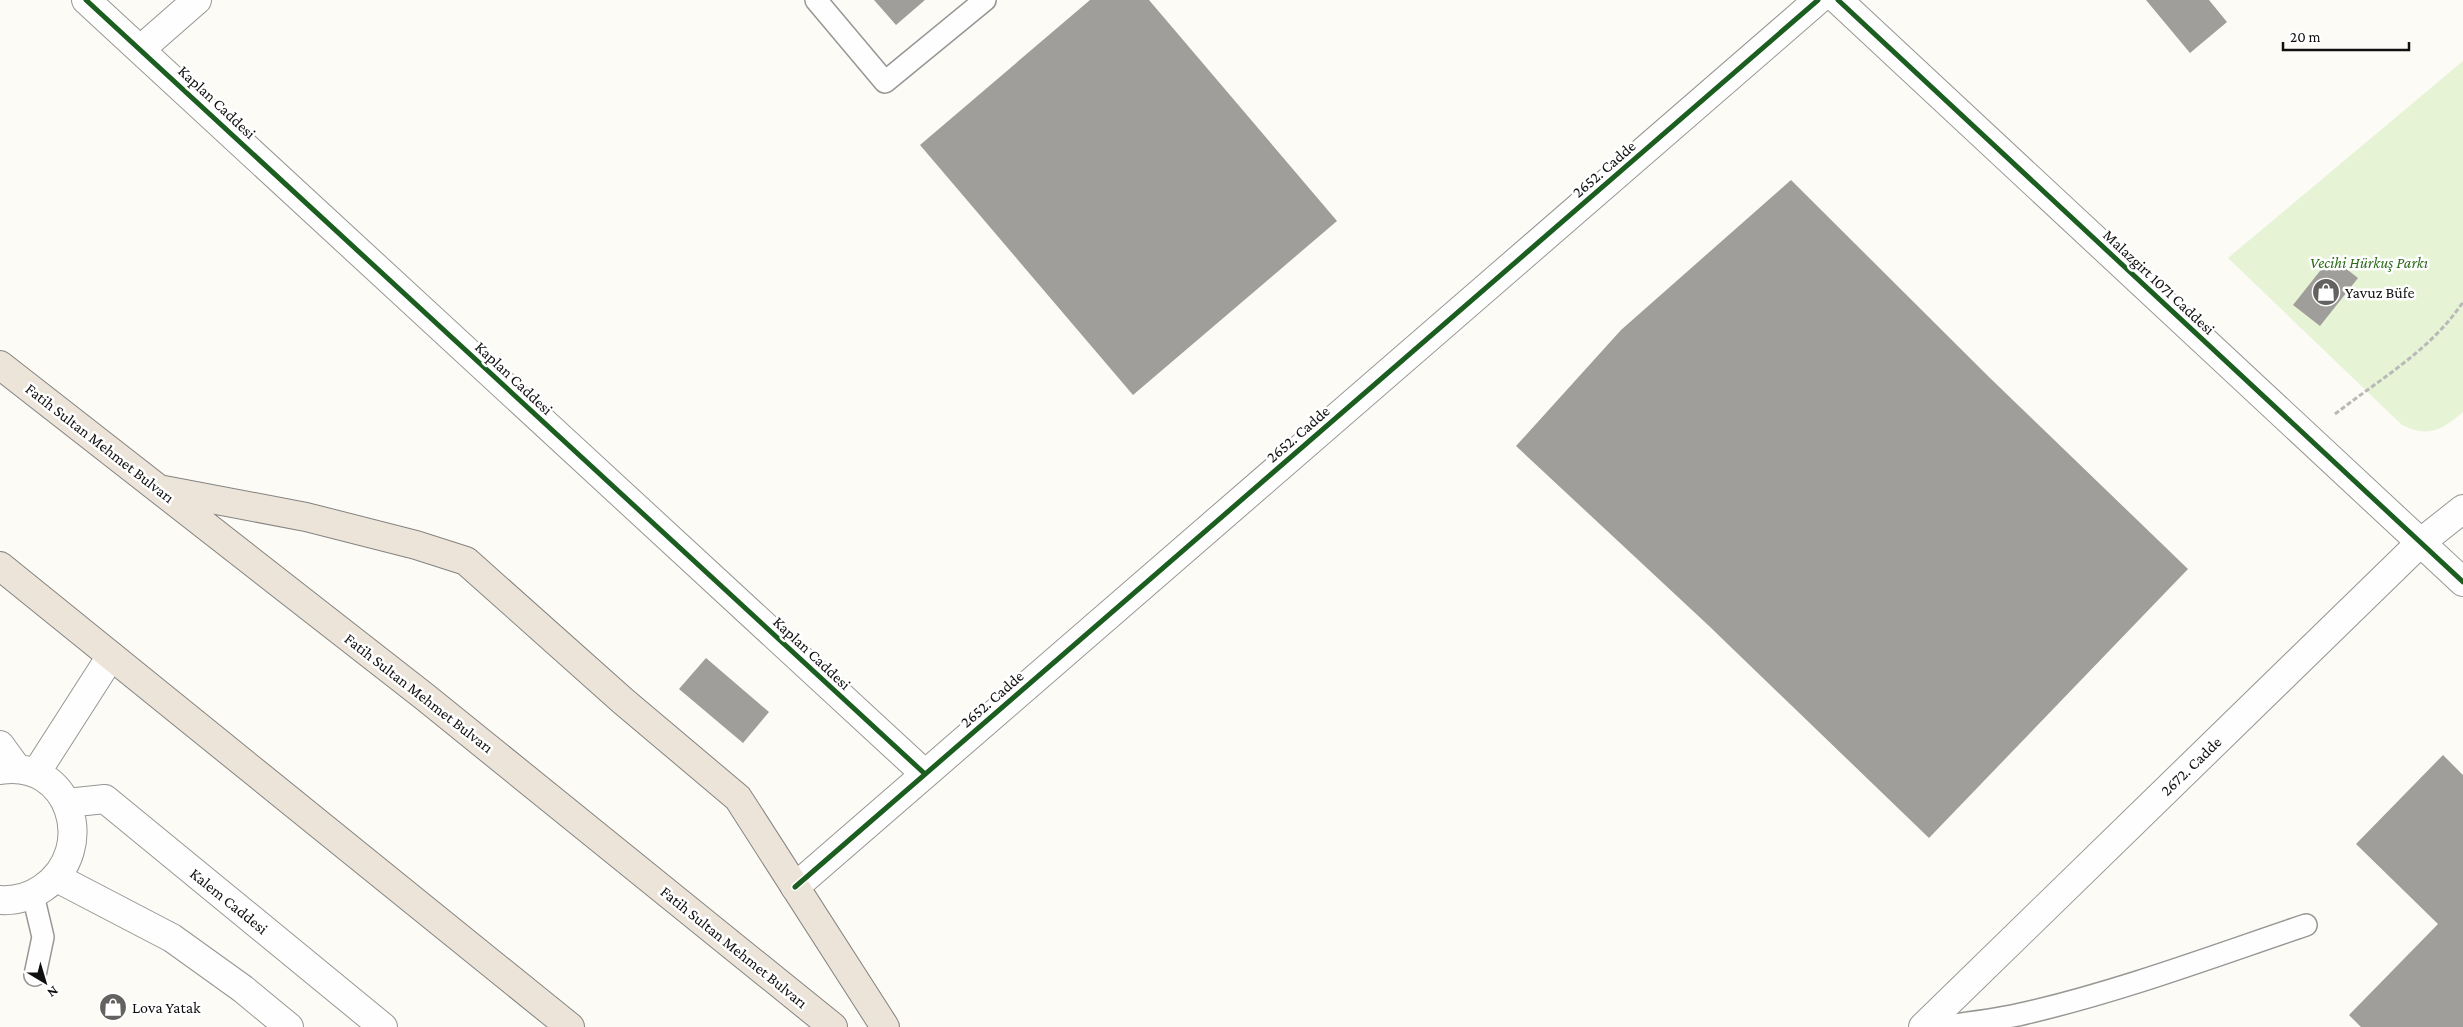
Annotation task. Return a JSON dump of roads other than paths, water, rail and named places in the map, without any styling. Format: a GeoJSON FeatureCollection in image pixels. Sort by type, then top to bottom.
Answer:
{"type":"FeatureCollection","features":[{"type":"Feature","properties":{"kind":"highway","name":"Fatih Sultan Mehmet Bulvarı"},"geometry":{"type":"LineString","coordinates":[[0,365],[425,697],[832,1027]]}},
{"type":"Feature","properties":{"kind":"highway"},"geometry":{"type":"LineString","coordinates":[[158,489],[306,517],[416,545],[466,561],[623,701],[738,798],[886,1027]]}},
{"type":"Feature","properties":{"kind":"highway"},"geometry":{"type":"LineString","coordinates":[[0,566],[570,1027]]}},
{"type":"Feature","properties":{"kind":"street","name":"Kaplan Caddesi"},"geometry":{"type":"LineString","coordinates":[[86,0],[925,774]]}},
{"type":"Feature","properties":{"kind":"street"},"geometry":{"type":"LineString","coordinates":[[141,49],[197,0]]}},
{"type":"Feature","properties":{"kind":"street","name":"2652. Cadde"},"geometry":{"type":"LineString","coordinates":[[795,887],[1818,0]]}},
{"type":"Feature","properties":{"kind":"street","name":"Malazgirt 1071 Caddesi"},"geometry":{"type":"LineString","coordinates":[[1838,0],[2463,582]]}},
{"type":"Feature","properties":{"kind":"street","name":"2672. Cadde"},"geometry":{"type":"LineString","coordinates":[[1923,1027],[2420,543],[2463,509]]}},
{"type":"Feature","properties":{"kind":"street"},"geometry":{"type":"LineString","coordinates":[[17,770],[111,656]]}},
{"type":"Feature","properties":{"kind":"street"},"geometry":{"type":"LineString","coordinates":[[0,745],[17,770],[54,786],[67,804],[72,822],[73,842],[68,862],[57,878],[33,895],[22,899],[0,900]]}},
{"type":"Feature","properties":{"kind":"street","name":"Kalem Caddesi"},"geometry":{"type":"LineString","coordinates":[[67,804],[105,799],[383,1027]]}},
{"type":"Feature","properties":{"kind":"street"},"geometry":{"type":"LineString","coordinates":[[57,878],[172,938],[243,989],[289,1027]]}},
{"type":"Feature","properties":{"kind":"lane"},"geometry":{"type":"LineString","coordinates":[[816,0],[885,82],[985,0]]}},
{"type":"Feature","properties":{"kind":"lane"},"geometry":{"type":"LineString","coordinates":[[33,895],[43,937],[35,975]]}},
{"type":"Feature","properties":{"kind":"lane"},"geometry":{"type":"LineString","coordinates":[[1939,1027],[2024,1014],[2050,1007],[2157,975],[2306,925]]}},
{"type":"Feature","properties":{"kind":"place","name":"Yavuz Büfe"},"geometry":{"type":"Point","coordinates":[2326,292]}},
{"type":"Feature","properties":{"kind":"place","name":"Lova Yatak"},"geometry":{"type":"Point","coordinates":[113,1007]}},
{"type":"Feature","properties":{"kind":"park label","name":"Vecihi Hürkuş Parkı"},"geometry":{"type":"Point","coordinates":[2369,262]}}]}
